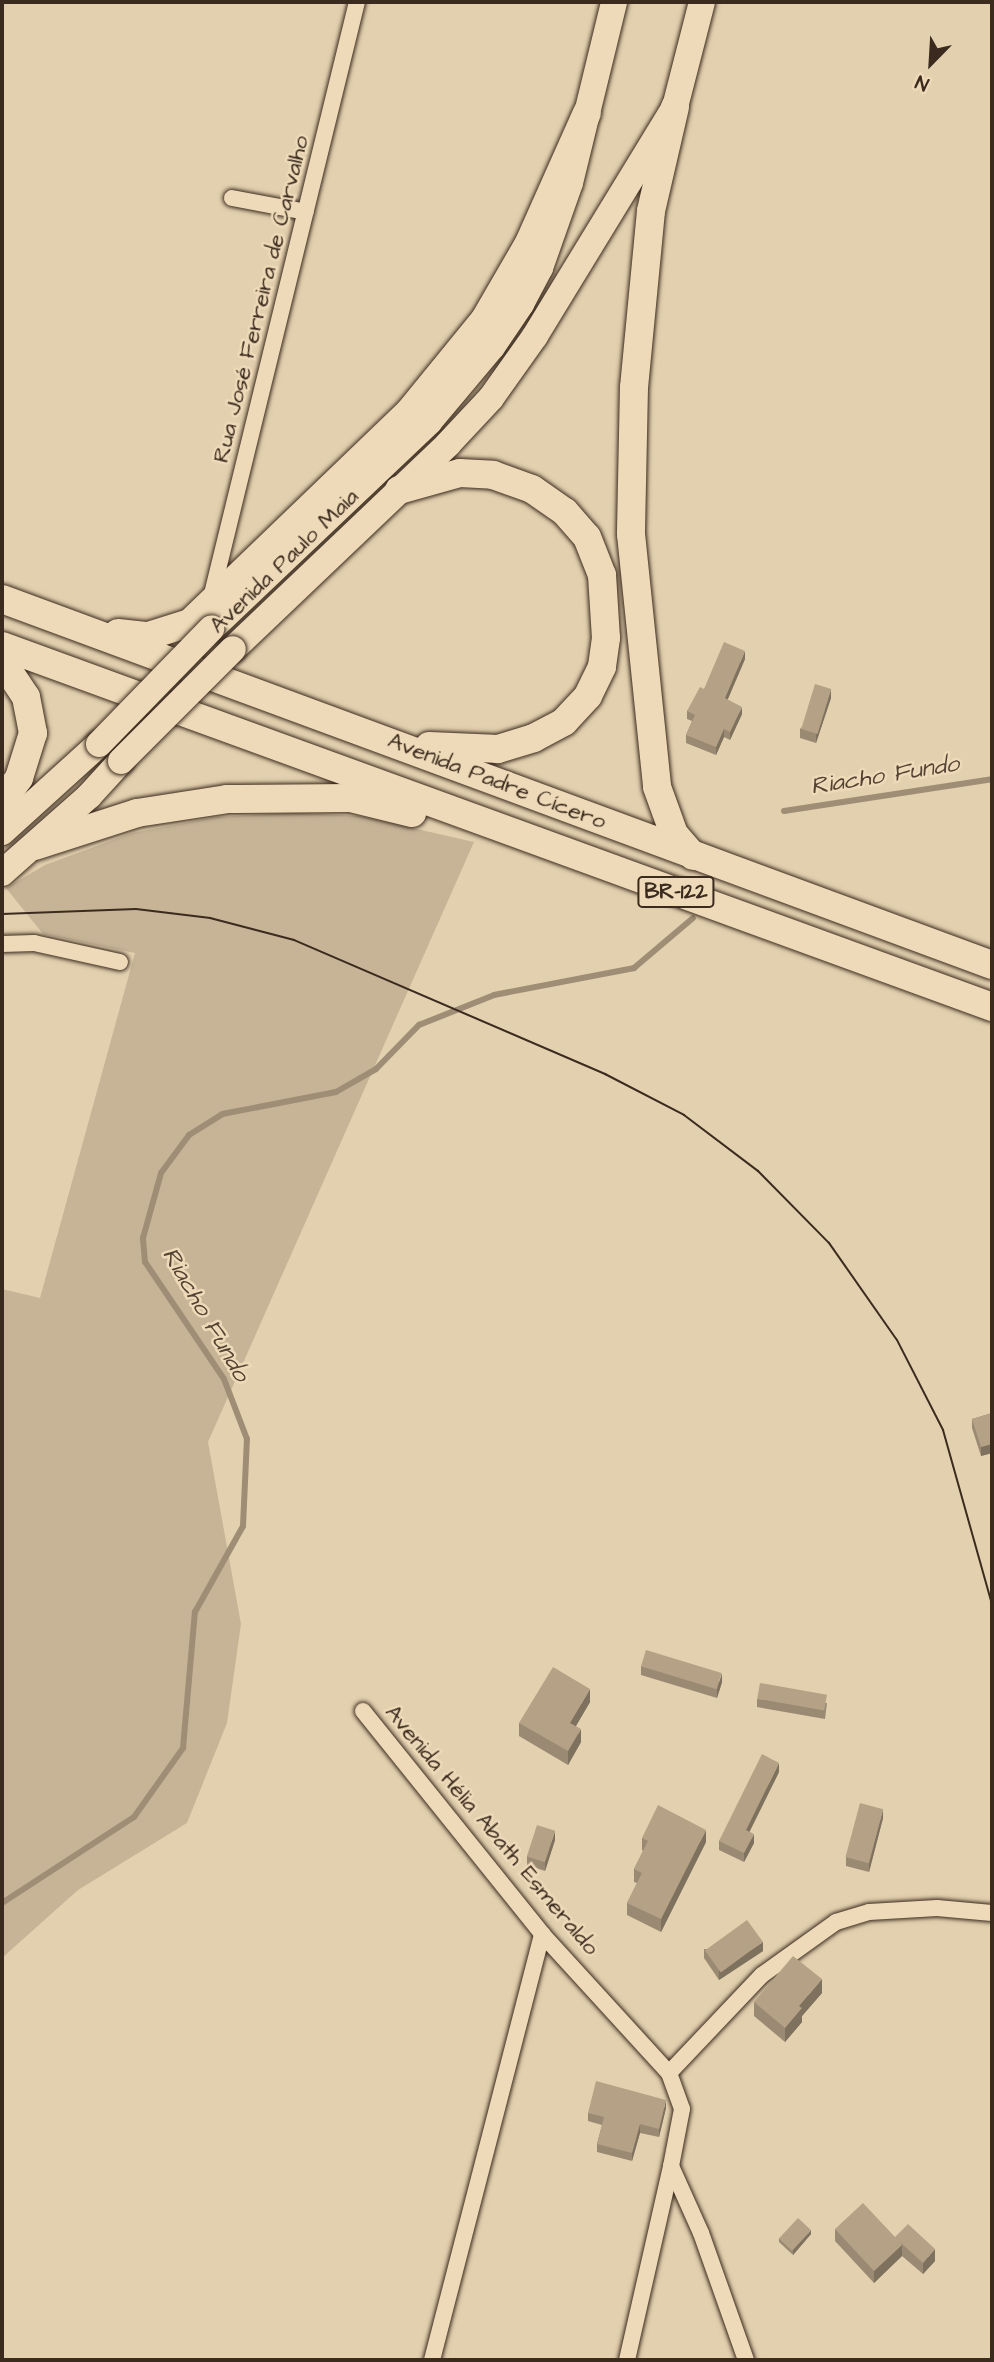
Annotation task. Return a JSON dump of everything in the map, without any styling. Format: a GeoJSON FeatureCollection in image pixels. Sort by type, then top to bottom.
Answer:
{"type":"FeatureCollection","features":[{"type":"Feature","properties":{"kind":"highway"},"geometry":{"type":"LineString","coordinates":[[675,107],[651,211],[634,387],[631,534],[657,787],[674,834],[693,856]]}},
{"type":"Feature","properties":{"kind":"highway"},"geometry":{"type":"LineString","coordinates":[[85,630],[148,636],[210,618],[410,411],[485,319],[529,243],[587,113]]}},
{"type":"Feature","properties":{"kind":"highway"},"geometry":{"type":"LineString","coordinates":[[375,735],[443,749],[498,750],[534,738],[564,722],[588,696],[602,667],[606,638],[602,575],[587,537],[565,512],[531,489],[493,475],[450,475],[399,490]]}},
{"type":"Feature","properties":{"kind":"highway","name":"Avenida Padre Cícero"},"geometry":{"type":"LineString","coordinates":[[2,599],[992,965]]}},
{"type":"Feature","properties":{"kind":"highway","name":"Avenida Padre Cícero"},"geometry":{"type":"LineString","coordinates":[[2,646],[992,1007]]}},
{"type":"Feature","properties":{"kind":"highway"},"geometry":{"type":"LineString","coordinates":[[2,661],[26,698],[33,733],[19,778],[2,801]]}},
{"type":"Feature","properties":{"kind":"highway"},"geometry":{"type":"LineString","coordinates":[[35,846],[137,813],[227,799],[291,796],[350,798],[473,831],[504,829]]}},
{"type":"Feature","properties":{"kind":"main road","name":"Avenida Paulo Maia"},"geometry":{"type":"LineString","coordinates":[[2,832],[99,744],[210,618],[429,422],[492,347],[540,268],[570,183],[614,2]]}},
{"type":"Feature","properties":{"kind":"main road"},"geometry":{"type":"LineString","coordinates":[[2,873],[35,846],[491,398],[535,336],[675,107],[702,2]]}},
{"type":"Feature","properties":{"kind":"street","name":"Rua José Ferreira de Carvalho"},"geometry":{"type":"LineString","coordinates":[[210,618],[357,2]]}},
{"type":"Feature","properties":{"kind":"street"},"geometry":{"type":"LineString","coordinates":[[232,198],[306,212]]}},
{"type":"Feature","properties":{"kind":"street"},"geometry":{"type":"LineString","coordinates":[[2,944],[34,943],[120,962]]}},
{"type":"Feature","properties":{"kind":"street","name":"Avenida Hélia Abath Esmeraldo"},"geometry":{"type":"LineString","coordinates":[[363,1711],[542,1934],[669,2073],[682,2109],[627,2360]]}},
{"type":"Feature","properties":{"kind":"street"},"geometry":{"type":"LineString","coordinates":[[669,2073],[762,1975],[836,1922],[869,1912],[910,1909],[992,1913]]}},
{"type":"Feature","properties":{"kind":"street"},"geometry":{"type":"LineString","coordinates":[[432,2360],[542,1934]]}},
{"type":"Feature","properties":{"kind":"street"},"geometry":{"type":"LineString","coordinates":[[671,2166],[701,2233],[746,2360]]}},
{"type":"Feature","properties":{"kind":"shaded area"},"geometry":{"type":"Polygon","coordinates":[[[295,813],[360,816],[474,842],[208,1442],[241,1624],[227,1723],[187,1823],[78,1890],[2,1958],[2,1289],[40,1298],[135,953],[43,934],[6,888],[45,865],[132,833],[216,817],[295,813]]]}},
{"type":"Feature","properties":{"kind":"building"},"geometry":{"type":"Polygon","coordinates":[[[724,642],[745,651],[725,698],[742,707],[730,732],[724,729],[716,747],[686,735],[695,715],[687,711],[700,687],[704,689],[724,642]]]}},
{"type":"Feature","properties":{"kind":"building"},"geometry":{"type":"Polygon","coordinates":[[[815,684],[831,689],[818,734],[801,729],[815,684]]]}},
{"type":"Feature","properties":{"kind":"building"},"geometry":{"type":"Polygon","coordinates":[[[992,1413],[992,1444],[981,1447],[972,1419],[992,1413]]]}},
{"type":"Feature","properties":{"kind":"building"},"geometry":{"type":"Polygon","coordinates":[[[646,1650],[722,1673],[717,1689],[641,1666],[646,1650]]]}},
{"type":"Feature","properties":{"kind":"building"},"geometry":{"type":"Polygon","coordinates":[[[553,1667],[590,1689],[570,1723],[581,1729],[568,1751],[519,1723],[553,1667]]]}},
{"type":"Feature","properties":{"kind":"building"},"geometry":{"type":"Polygon","coordinates":[[[760,1683],[827,1695],[824,1711],[757,1699],[760,1683]]]}},
{"type":"Feature","properties":{"kind":"building"},"geometry":{"type":"Polygon","coordinates":[[[762,1754],[779,1763],[746,1830],[754,1834],[744,1853],[719,1841],[762,1754]]]}},
{"type":"Feature","properties":{"kind":"building"},"geometry":{"type":"Polygon","coordinates":[[[860,1803],[883,1809],[869,1863],[846,1857],[860,1803]]]}},
{"type":"Feature","properties":{"kind":"building"},"geometry":{"type":"Polygon","coordinates":[[[658,1805],[706,1830],[661,1919],[627,1903],[642,1873],[634,1869],[648,1841],[642,1838],[658,1805]]]}},
{"type":"Feature","properties":{"kind":"building"},"geometry":{"type":"Polygon","coordinates":[[[537,1825],[555,1831],[545,1862],[527,1856],[537,1825]]]}},
{"type":"Feature","properties":{"kind":"building"},"geometry":{"type":"Polygon","coordinates":[[[747,1920],[763,1942],[721,1972],[705,1951],[747,1920]]]}},
{"type":"Feature","properties":{"kind":"building"},"geometry":{"type":"Polygon","coordinates":[[[793,1956],[822,1979],[785,2028],[754,2002],[793,1956]]]}},
{"type":"Feature","properties":{"kind":"building"},"geometry":{"type":"Polygon","coordinates":[[[596,2081],[666,2100],[659,2129],[640,2124],[632,2153],[597,2144],[604,2117],[588,2113],[596,2081]]]}},
{"type":"Feature","properties":{"kind":"building"},"geometry":{"type":"Polygon","coordinates":[[[863,2203],[895,2237],[908,2224],[935,2249],[923,2263],[900,2242],[902,2245],[874,2271],[835,2229],[863,2203]]]}},
{"type":"Feature","properties":{"kind":"building"},"geometry":{"type":"Polygon","coordinates":[[[798,2218],[811,2230],[792,2251],[779,2238],[798,2218]]]}},
{"type":"Feature","properties":{"kind":"waterway","name":"Riacho Fundo"},"geometry":{"type":"LineString","coordinates":[[784,811],[992,779]]}},
{"type":"Feature","properties":{"kind":"waterway","name":"Riacho Fundo"},"geometry":{"type":"LineString","coordinates":[[2,1903],[134,1817],[183,1748],[195,1612],[243,1526],[247,1439],[224,1379],[145,1262],[143,1238],[161,1173],[189,1135],[222,1114],[336,1092],[376,1069],[419,1025],[494,995],[634,968],[693,918]]}},
{"type":"Feature","properties":{"kind":"tram line"},"geometry":{"type":"LineString","coordinates":[[2,914],[136,909],[210,918],[294,940],[605,1074],[684,1115],[758,1171],[829,1243],[897,1340],[943,1430],[992,1604]]}}]}
